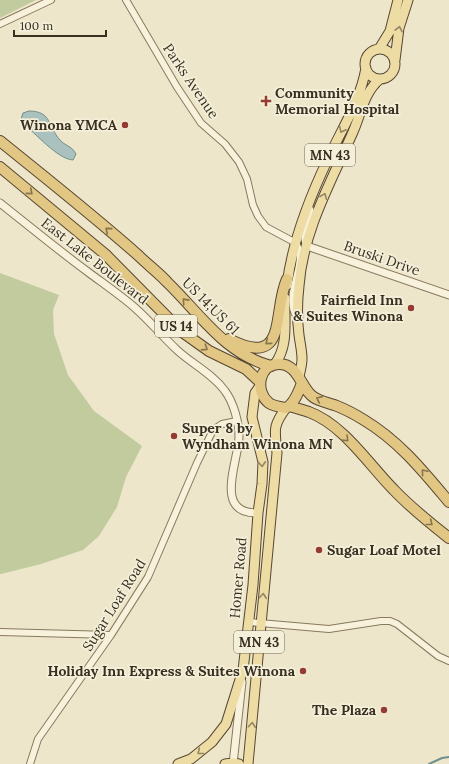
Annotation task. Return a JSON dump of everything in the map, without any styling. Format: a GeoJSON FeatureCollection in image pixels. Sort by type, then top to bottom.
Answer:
{"type":"FeatureCollection","features":[{"type":"Feature","properties":{"kind":"highway","name":"US 14;US 61"},"geometry":{"type":"LineString","coordinates":[[0,141],[138,255],[168,283],[218,336],[232,347],[257,361],[273,365],[283,364],[289,367],[310,395],[356,415],[388,436],[416,462],[449,502]]}},
{"type":"Feature","properties":{"kind":"highway","name":"US 14"},"geometry":{"type":"LineString","coordinates":[[0,167],[105,254],[181,331],[210,351],[246,369],[260,384],[262,394],[269,403],[310,412],[334,427],[352,444],[393,490],[412,508],[449,538]]}},
{"type":"Feature","properties":{"kind":"highway"},"geometry":{"type":"LineString","coordinates":[[204,322],[229,339],[246,346],[256,348],[266,345],[272,340],[277,329],[281,296],[287,280]]}},
{"type":"Feature","properties":{"kind":"highway"},"geometry":{"type":"LineString","coordinates":[[260,384],[263,373],[273,365]]}},
{"type":"Feature","properties":{"kind":"highway"},"geometry":{"type":"LineString","coordinates":[[287,407],[298,392],[300,380]]}},
{"type":"Feature","properties":{"kind":"main road","name":"MN 43"},"geometry":{"type":"LineString","coordinates":[[273,365],[281,355],[284,343],[287,280],[296,242],[327,161],[356,103],[366,68],[368,55],[374,50],[379,49],[390,31],[398,0]]}},
{"type":"Feature","properties":{"kind":"main road","name":"MN 43"},"geometry":{"type":"LineString","coordinates":[[300,380],[302,358],[297,319],[299,284],[306,246],[324,194],[353,132],[367,95],[372,86],[380,79],[392,74],[395,68],[399,28],[408,0]]}},
{"type":"Feature","properties":{"kind":"main road"},"geometry":{"type":"LineString","coordinates":[[379,49],[389,52],[395,60]]}},
{"type":"Feature","properties":{"kind":"main road"},"geometry":{"type":"LineString","coordinates":[[366,68],[371,76],[380,79]]}},
{"type":"Feature","properties":{"kind":"main road","name":"MN 43"},"geometry":{"type":"LineString","coordinates":[[258,513],[262,484],[262,462],[252,417],[255,393],[260,384]]}},
{"type":"Feature","properties":{"kind":"main road","name":"Homer Road"},"geometry":{"type":"LineString","coordinates":[[248,764],[277,453],[275,425],[287,407]]}},
{"type":"Feature","properties":{"kind":"main road","name":"Homer Road"},"geometry":{"type":"LineString","coordinates":[[243,670],[249,622],[258,513]]}},
{"type":"Feature","properties":{"kind":"main road","name":"MN 43"},"geometry":{"type":"LineString","coordinates":[[178,764],[191,759],[212,742],[226,724],[243,670]]}},
{"type":"Feature","properties":{"kind":"street"},"geometry":{"type":"LineString","coordinates":[[0,24],[51,0]]}},
{"type":"Feature","properties":{"kind":"street","name":"Parks Avenue"},"geometry":{"type":"LineString","coordinates":[[126,0],[177,87],[201,123],[225,144],[239,162],[247,179],[253,205],[258,216],[266,227],[296,242]]}},
{"type":"Feature","properties":{"kind":"street"},"geometry":{"type":"LineString","coordinates":[[306,246],[304,232],[316,187]]}},
{"type":"Feature","properties":{"kind":"street","name":"East Lake Boulevard"},"geometry":{"type":"LineString","coordinates":[[0,203],[88,272],[124,298],[182,354],[225,391],[237,421],[238,437],[231,490],[232,498],[241,510],[249,513],[258,513]]}},
{"type":"Feature","properties":{"kind":"street"},"geometry":{"type":"LineString","coordinates":[[296,242],[300,257],[292,302],[293,312],[297,319]]}},
{"type":"Feature","properties":{"kind":"street","name":"Bruski Drive"},"geometry":{"type":"LineString","coordinates":[[306,246],[449,295]]}},
{"type":"Feature","properties":{"kind":"street","name":"Sugar Loaf Road"},"geometry":{"type":"LineString","coordinates":[[30,764],[38,739],[111,635],[148,577],[197,463],[213,430],[222,424],[237,421]]}},
{"type":"Feature","properties":{"kind":"street"},"geometry":{"type":"LineString","coordinates":[[249,622],[328,629],[390,621],[397,624],[438,656],[449,662]]}},
{"type":"Feature","properties":{"kind":"street"},"geometry":{"type":"LineString","coordinates":[[0,632],[111,635]]}},
{"type":"Feature","properties":{"kind":"street","name":"Homer Road"},"geometry":{"type":"LineString","coordinates":[[233,764],[243,670]]}},
{"type":"Feature","properties":{"kind":"green space"},"geometry":{"type":"Polygon","coordinates":[[[0,0],[36,0],[0,18],[0,0]]]}},
{"type":"Feature","properties":{"kind":"green space"},"geometry":{"type":"Polygon","coordinates":[[[0,273],[59,295],[53,310],[54,334],[68,375],[94,411],[142,446],[126,477],[117,507],[99,536],[83,550],[41,564],[1,574],[0,574],[0,273]]]}},
{"type":"Feature","properties":{"kind":"water"},"geometry":{"type":"Polygon","coordinates":[[[29,111],[42,114],[46,117],[60,140],[76,154],[73,160],[67,159],[60,155],[22,123],[21,119],[23,113],[29,111]]]}},
{"type":"Feature","properties":{"kind":"waterway"},"geometry":{"type":"LineString","coordinates":[[429,764],[442,758],[449,757]]}},
{"type":"Feature","properties":{"kind":"place","name":"Community Memorial Hospital"},"geometry":{"type":"Point","coordinates":[266,101]}},
{"type":"Feature","properties":{"kind":"place","name":"Winona YMCA"},"geometry":{"type":"Point","coordinates":[125,125]}},
{"type":"Feature","properties":{"kind":"place","name":"Fairfield Inn & Suites Winona"},"geometry":{"type":"Point","coordinates":[411,308]}},
{"type":"Feature","properties":{"kind":"place","name":"Super 8 by Wyndham Winona MN"},"geometry":{"type":"Point","coordinates":[174,436]}},
{"type":"Feature","properties":{"kind":"place","name":"Sugar Loaf Motel"},"geometry":{"type":"Point","coordinates":[319,550]}},
{"type":"Feature","properties":{"kind":"place","name":"Holiday Inn Express & Suites Winona"},"geometry":{"type":"Point","coordinates":[303,671]}},
{"type":"Feature","properties":{"kind":"place","name":"The Plaza"},"geometry":{"type":"Point","coordinates":[384,710]}}]}
